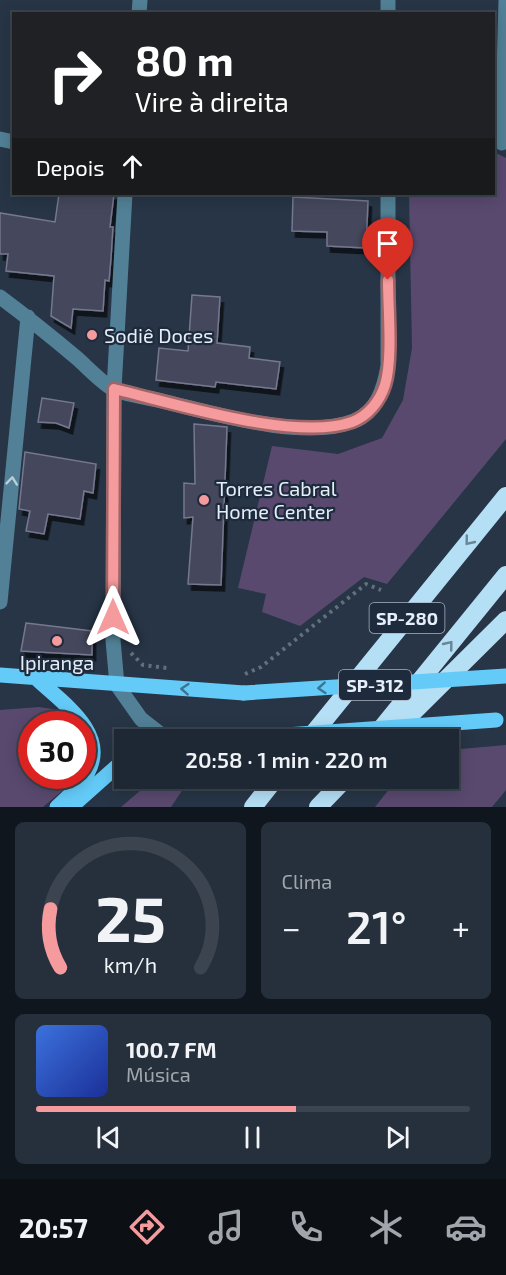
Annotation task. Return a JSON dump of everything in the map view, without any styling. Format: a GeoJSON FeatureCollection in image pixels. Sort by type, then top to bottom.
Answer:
{"type":"FeatureCollection","features":[{"type":"Feature","properties":{"kind":"highway","name":"SP-280"},"geometry":{"type":"LineString","coordinates":[[317,729],[506,496]]}},
{"type":"Feature","properties":{"kind":"highway","name":"SP-280"},"geometry":{"type":"LineString","coordinates":[[381,729],[506,575]]}},
{"type":"Feature","properties":{"kind":"highway"},"geometry":{"type":"LineString","coordinates":[[397,729],[506,620]]}},
{"type":"Feature","properties":{"kind":"highway"},"geometry":{"type":"LineString","coordinates":[[253,807],[267,789]]}},
{"type":"Feature","properties":{"kind":"highway"},"geometry":{"type":"LineString","coordinates":[[317,807],[331,789]]}},
{"type":"Feature","properties":{"kind":"highway"},"geometry":{"type":"LineString","coordinates":[[317,807],[335,789]]}},
{"type":"Feature","properties":{"kind":"main road","name":"SP-312"},"geometry":{"type":"LineString","coordinates":[[0,675],[244,693],[506,676]]}},
{"type":"Feature","properties":{"kind":"main road"},"geometry":{"type":"LineString","coordinates":[[36,678],[74,713],[90,733],[95,752],[88,772],[57,807]]}},
{"type":"Feature","properties":{"kind":"main road","name":"SP-312"},"geometry":{"type":"LineString","coordinates":[[373,729],[501,720]]}},
{"type":"Feature","properties":{"kind":"main road"},"geometry":{"type":"LineString","coordinates":[[71,807],[114,767]]}},
{"type":"Feature","properties":{"kind":"street"},"geometry":{"type":"LineString","coordinates":[[502,143],[506,1]]}},
{"type":"Feature","properties":{"kind":"street"},"geometry":{"type":"LineString","coordinates":[[125,195],[114,389],[113,640],[117,685],[141,719],[154,729]]}},
{"type":"Feature","properties":{"kind":"street"},"geometry":{"type":"LineString","coordinates":[[0,297],[28,317],[114,389],[246,420],[302,428],[337,426],[354,421],[368,413],[384,386],[388,366],[388,195]]}},
{"type":"Feature","properties":{"kind":"street"},"geometry":{"type":"LineString","coordinates":[[0,602],[28,317]]}},
{"type":"Feature","properties":{"kind":"path"},"geometry":{"type":"LineString","coordinates":[[238,677],[261,667],[366,584],[381,590]]}},
{"type":"Feature","properties":{"kind":"path"},"geometry":{"type":"LineString","coordinates":[[113,640],[128,650],[143,665],[179,670]]}},
{"type":"Feature","properties":{"kind":"shaded area"},"geometry":{"type":"Polygon","coordinates":[[[495,152],[506,158],[506,439],[387,584],[364,577],[300,626],[262,612],[266,594],[238,588],[272,446],[338,454],[382,438],[403,400],[412,348],[409,195],[495,195],[495,152]]]}},
{"type":"Feature","properties":{"kind":"shaded area"},"geometry":{"type":"Polygon","coordinates":[[[39,707],[56,711],[18,711],[18,789],[64,789],[43,807],[0,807],[0,710],[39,707]]]}},
{"type":"Feature","properties":{"kind":"shaded area"},"geometry":{"type":"Polygon","coordinates":[[[506,745],[506,790],[492,807],[375,807],[389,789],[459,789],[459,749],[506,745]]]}},
{"type":"Feature","properties":{"kind":"shaded area"},"geometry":{"type":"Polygon","coordinates":[[[142,789],[183,789],[171,807],[121,807],[142,789]]]}},
{"type":"Feature","properties":{"kind":"building"},"geometry":{"type":"Polygon","coordinates":[[[59,195],[114,195],[110,227],[113,227],[109,281],[105,280],[103,311],[73,309],[71,328],[51,316],[54,276],[6,271],[8,254],[0,254],[0,213],[55,222],[59,195]]]}},
{"type":"Feature","properties":{"kind":"building"},"geometry":{"type":"Polygon","coordinates":[[[293,197],[368,201],[366,248],[327,246],[327,232],[292,231],[293,197]]]}},
{"type":"Feature","properties":{"kind":"building"},"geometry":{"type":"Polygon","coordinates":[[[192,295],[220,297],[217,343],[250,347],[249,358],[280,362],[276,389],[216,382],[215,387],[156,380],[159,348],[188,351],[192,295]]]}},
{"type":"Feature","properties":{"kind":"building"},"geometry":{"type":"Polygon","coordinates":[[[42,398],[74,403],[69,428],[56,423],[38,422],[42,398]]]}},
{"type":"Feature","properties":{"kind":"building","name":"Torres Cabral Home Center"},"geometry":{"type":"Polygon","coordinates":[[[194,424],[227,427],[221,585],[188,584],[193,517],[184,518],[184,483],[195,484],[194,424]]]}},
{"type":"Feature","properties":{"kind":"building"},"geometry":{"type":"Polygon","coordinates":[[[25,452],[96,464],[93,493],[84,491],[80,519],[48,514],[44,534],[26,531],[30,511],[19,509],[25,452]]]}},
{"type":"Feature","properties":{"kind":"building","name":"Ipiranga"},"geometry":{"type":"Polygon","coordinates":[[[26,623],[92,631],[92,655],[21,651],[26,623]]]}},
{"type":"Feature","properties":{"kind":"place","name":"Sodiê Doces"},"geometry":{"type":"Point","coordinates":[92,335]}},
{"type":"Feature","properties":{"kind":"place","name":"Torres Cabral Home Center"},"geometry":{"type":"Point","coordinates":[204,500]}},
{"type":"Feature","properties":{"kind":"place","name":"Ipiranga"},"geometry":{"type":"Point","coordinates":[57,641]}},
{"type":"Feature","properties":{"kind":"route"},"geometry":{"type":"LineString","coordinates":[[113,617],[114,389],[246,420],[302,428],[337,426],[354,421],[368,413],[384,386],[388,366],[388,280]]}}]}
